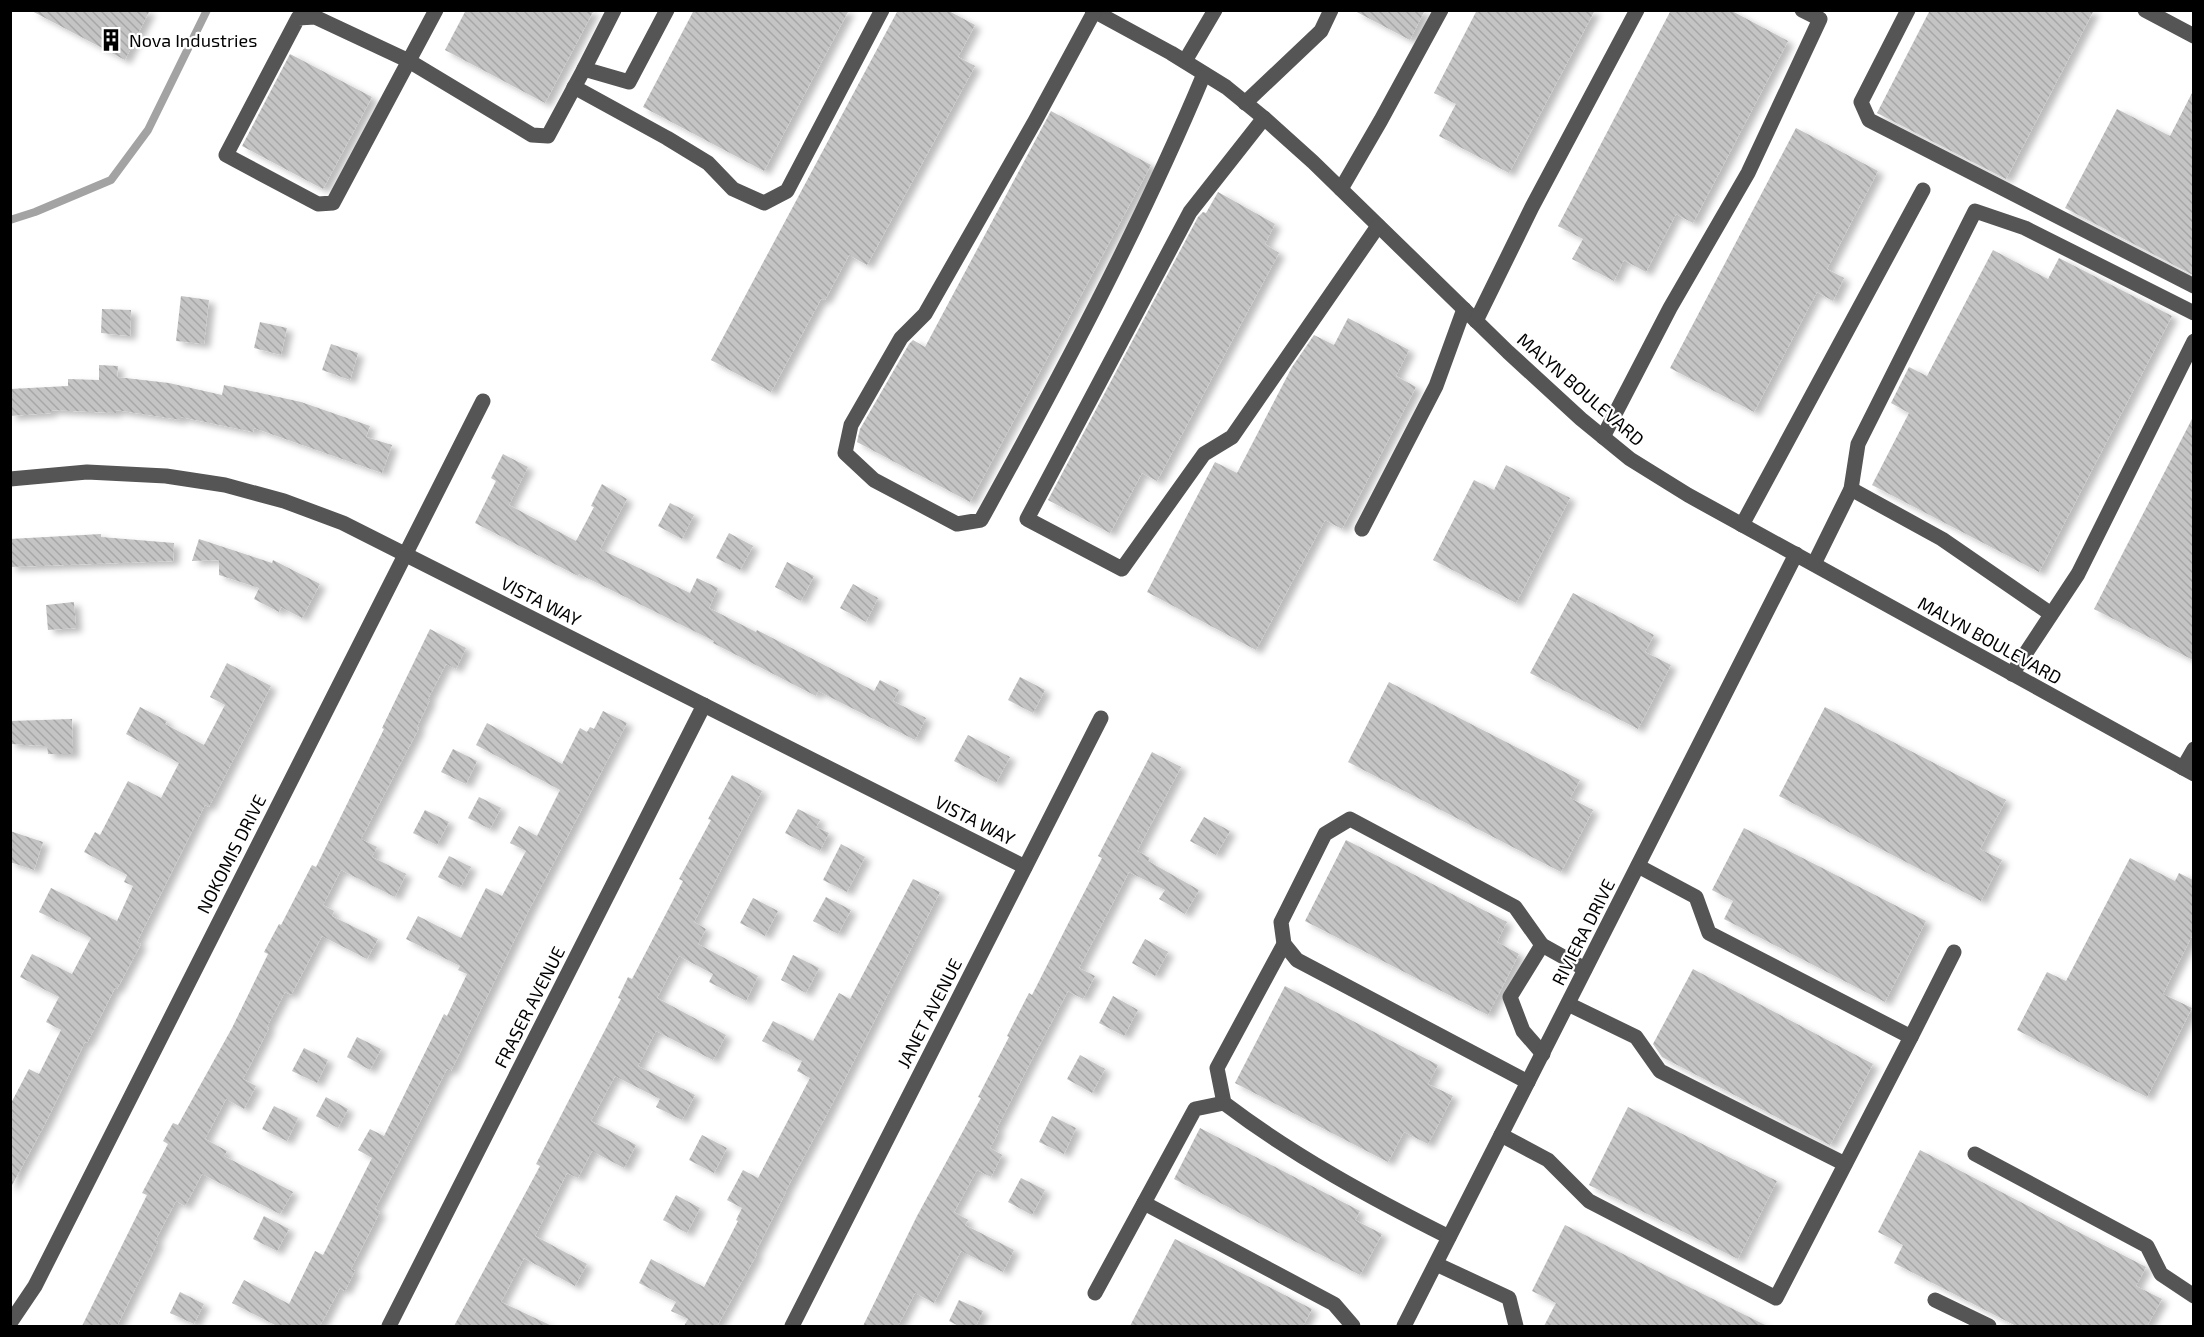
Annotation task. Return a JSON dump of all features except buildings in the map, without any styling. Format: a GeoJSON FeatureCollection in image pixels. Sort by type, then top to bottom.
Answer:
{"type":"FeatureCollection","features":[{"type":"Feature","properties":{"kind":"street"},"geometry":{"type":"LineString","coordinates":[[436,10],[409,61],[333,203],[318,204],[226,155],[298,18],[315,17],[409,61],[532,135],[548,136],[614,10]]}},
{"type":"Feature","properties":{"kind":"street"},"geometry":{"type":"LineString","coordinates":[[584,69],[629,82],[667,10]]}},
{"type":"Feature","properties":{"kind":"street"},"geometry":{"type":"LineString","coordinates":[[574,87],[670,132],[708,162],[733,189],[764,203],[787,191],[882,10]]}},
{"type":"Feature","properties":{"kind":"street"},"geometry":{"type":"LineString","coordinates":[[1185,62],[1215,10]]}},
{"type":"Feature","properties":{"kind":"street"},"geometry":{"type":"LineString","coordinates":[[1245,103],[1321,31],[1331,10]]}},
{"type":"Feature","properties":{"kind":"street"},"geometry":{"type":"LineString","coordinates":[[1341,189],[1382,120],[1441,10]]}},
{"type":"Feature","properties":{"kind":"street"},"geometry":{"type":"LineString","coordinates":[[1476,321],[1532,207],[1637,10]]}},
{"type":"Feature","properties":{"kind":"street"},"geometry":{"type":"LineString","coordinates":[[1603,437],[1670,308],[1748,173],[1820,19],[1802,10]]}},
{"type":"Feature","properties":{"kind":"street"},"geometry":{"type":"LineString","coordinates":[[1908,10],[1861,102],[1869,120],[2193,286]]}},
{"type":"Feature","properties":{"kind":"street"},"geometry":{"type":"LineString","coordinates":[[2145,10],[2193,36]]}},
{"type":"Feature","properties":{"kind":"street"},"geometry":{"type":"LineString","coordinates":[[1093,11],[1035,121],[925,314],[901,338],[851,425],[845,453],[874,480],[957,524],[981,520],[1045,403],[1170,156],[1204,74]]}},
{"type":"Feature","properties":{"kind":"street","name":"MALYN BOULEVARD"},"geometry":{"type":"LineString","coordinates":[[1093,11],[1226,87],[1264,118],[1581,419],[1630,459],[1688,495],[2188,771]]}},
{"type":"Feature","properties":{"kind":"street"},"geometry":{"type":"LineString","coordinates":[[1264,118],[1190,212],[1028,519],[1122,569],[1204,454],[1232,437],[1378,226]]}},
{"type":"Feature","properties":{"kind":"street"},"geometry":{"type":"LineString","coordinates":[[1742,525],[1923,189]]}},
{"type":"Feature","properties":{"kind":"street"},"geometry":{"type":"LineString","coordinates":[[1814,564],[1851,489],[1858,444],[1975,210],[2025,228],[2193,314]]}},
{"type":"Feature","properties":{"kind":"street"},"geometry":{"type":"LineString","coordinates":[[1362,529],[1436,386],[1464,309]]}},
{"type":"Feature","properties":{"kind":"street"},"geometry":{"type":"LineString","coordinates":[[2012,674],[2078,574],[2193,341]]}},
{"type":"Feature","properties":{"kind":"street","name":"NOKOMIS DRIVE"},"geometry":{"type":"LineString","coordinates":[[10,1323],[35,1286],[483,401]]}},
{"type":"Feature","properties":{"kind":"street","name":"VISTA WAY"},"geometry":{"type":"LineString","coordinates":[[10,479],[87,472],[166,476],[225,485],[284,501],[343,523],[1025,867]]}},
{"type":"Feature","properties":{"kind":"street"},"geometry":{"type":"LineString","coordinates":[[1851,489],[1942,539],[2051,614]]}},
{"type":"Feature","properties":{"kind":"street","name":"RIVIERA DRIVE"},"geometry":{"type":"LineString","coordinates":[[1404,1326],[1796,554]]}},
{"type":"Feature","properties":{"kind":"street","name":"FRASER AVENUE"},"geometry":{"type":"LineString","coordinates":[[389,1326],[704,705]]}},
{"type":"Feature","properties":{"kind":"street","name":"JANET AVENUE"},"geometry":{"type":"LineString","coordinates":[[792,1326],[1101,718]]}},
{"type":"Feature","properties":{"kind":"street"},"geometry":{"type":"LineString","coordinates":[[2188,771],[2193,749]]}},
{"type":"Feature","properties":{"kind":"street"},"geometry":{"type":"LineString","coordinates":[[1528,1082],[1297,960],[1284,944],[1281,922],[1325,834],[1350,819],[1515,908],[1542,945],[1586,969]]}},
{"type":"Feature","properties":{"kind":"street"},"geometry":{"type":"LineString","coordinates":[[1638,866],[1696,897],[1709,933],[1911,1037]]}},
{"type":"Feature","properties":{"kind":"street"},"geometry":{"type":"LineString","coordinates":[[1284,944],[1217,1068],[1224,1103],[1261,1130],[1371,1198],[1449,1237]]}},
{"type":"Feature","properties":{"kind":"street"},"geometry":{"type":"LineString","coordinates":[[1542,945],[1510,997],[1523,1031],[1542,1054]]}},
{"type":"Feature","properties":{"kind":"street"},"geometry":{"type":"LineString","coordinates":[[1501,1135],[1548,1160],[1589,1201],[1776,1298],[1954,952]]}},
{"type":"Feature","properties":{"kind":"street"},"geometry":{"type":"LineString","coordinates":[[1568,1004],[1636,1037],[1660,1071],[1845,1164]]}},
{"type":"Feature","properties":{"kind":"street"},"geometry":{"type":"LineString","coordinates":[[1095,1293],[1196,1109],[1224,1103]]}},
{"type":"Feature","properties":{"kind":"street"},"geometry":{"type":"LineString","coordinates":[[1975,1154],[2147,1246],[2161,1274],[2193,1296]]}},
{"type":"Feature","properties":{"kind":"street"},"geometry":{"type":"LineString","coordinates":[[1144,1203],[1334,1304],[1353,1326]]}},
{"type":"Feature","properties":{"kind":"street"},"geometry":{"type":"LineString","coordinates":[[1436,1264],[1509,1298],[1516,1326]]}},
{"type":"Feature","properties":{"kind":"street"},"geometry":{"type":"LineString","coordinates":[[1935,1300],[1989,1326]]}},
{"type":"Feature","properties":{"kind":"waterway"},"geometry":{"type":"LineString","coordinates":[[10,220],[111,180],[148,130],[207,10]]}},
{"type":"Feature","properties":{"kind":"place","name":"Nova Industries"},"geometry":{"type":"Point","coordinates":[111,40]}}]}
